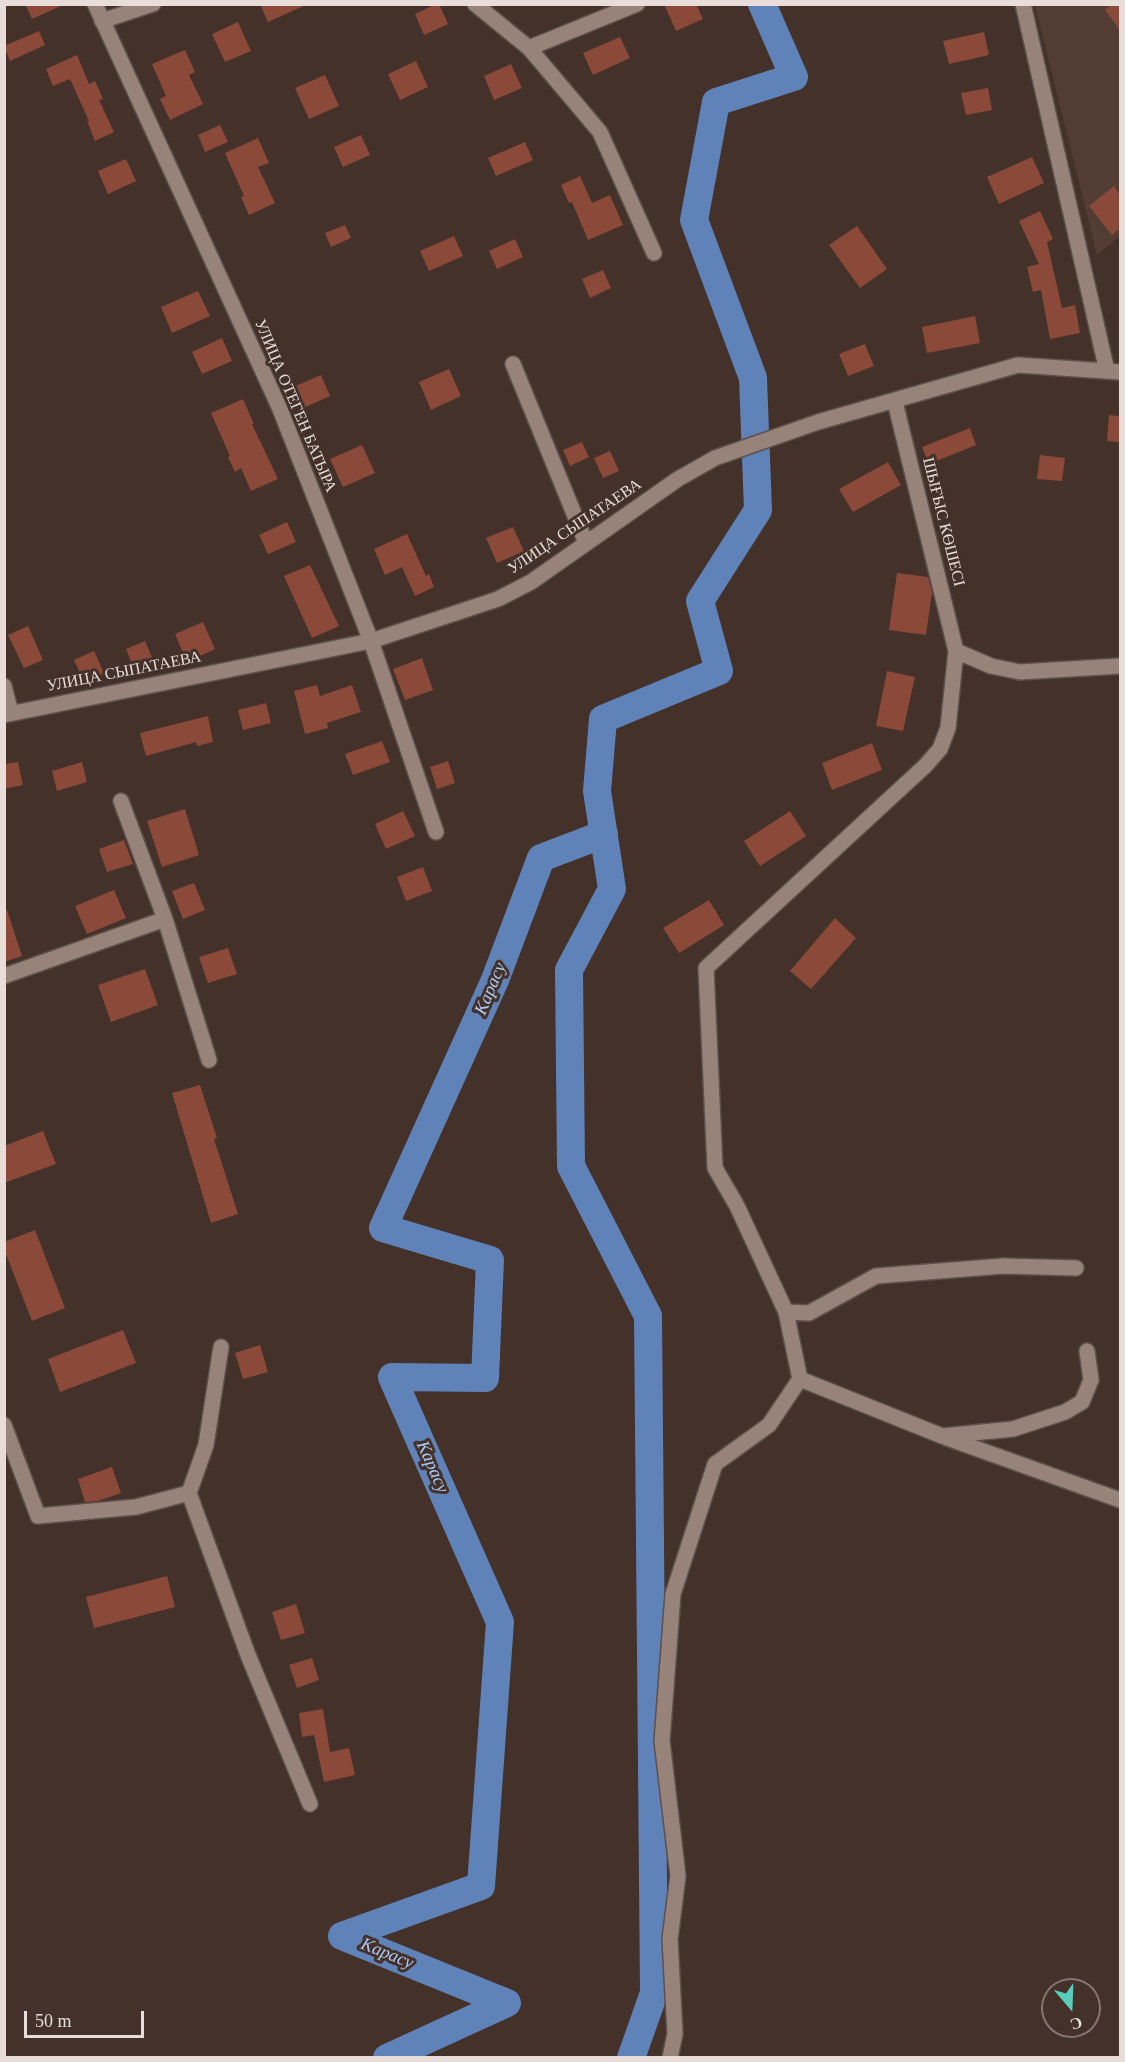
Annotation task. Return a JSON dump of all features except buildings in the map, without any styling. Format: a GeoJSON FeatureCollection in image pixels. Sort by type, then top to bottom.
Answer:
{"type":"FeatureCollection","features":[{"type":"Feature","properties":{"kind":"street","name":"УЛИЦА ОТЕГЕН БАТЫРА"},"geometry":{"type":"LineString","coordinates":[[95,4],[280,409],[371,641],[436,832]]}},
{"type":"Feature","properties":{"kind":"street"},"geometry":{"type":"LineString","coordinates":[[102,21],[153,4]]}},
{"type":"Feature","properties":{"kind":"street"},"geometry":{"type":"LineString","coordinates":[[475,4],[529,48],[600,132],[654,253]]}},
{"type":"Feature","properties":{"kind":"street"},"geometry":{"type":"LineString","coordinates":[[529,48],[638,4]]}},
{"type":"Feature","properties":{"kind":"street"},"geometry":{"type":"LineString","coordinates":[[1023,4],[1114,372]]}},
{"type":"Feature","properties":{"kind":"street"},"geometry":{"type":"LineString","coordinates":[[513,364],[586,543]]}},
{"type":"Feature","properties":{"kind":"street","name":"УЛИЦА СЫПАТАЕВА"},"geometry":{"type":"LineString","coordinates":[[8,714],[371,641],[498,599],[531,582],[678,479],[715,458],[818,422],[895,402],[951,382],[1018,365],[1114,372]]}},
{"type":"Feature","properties":{"kind":"street","name":"ШЫҒЫС КӨШЕСІ"},"geometry":{"type":"LineString","coordinates":[[800,1379],[786,1312],[737,1206],[715,1168],[706,968],[925,766],[940,749],[948,728],[956,651],[895,402]]}},
{"type":"Feature","properties":{"kind":"street"},"geometry":{"type":"LineString","coordinates":[[956,651],[991,666],[1020,672],[1120,666]]}},
{"type":"Feature","properties":{"kind":"street"},"geometry":{"type":"LineString","coordinates":[[4,686],[8,714]]}},
{"type":"Feature","properties":{"kind":"street"},"geometry":{"type":"LineString","coordinates":[[121,801],[165,919],[209,1060]]}},
{"type":"Feature","properties":{"kind":"street"},"geometry":{"type":"LineString","coordinates":[[4,976],[165,919]]}},
{"type":"Feature","properties":{"kind":"street"},"geometry":{"type":"LineString","coordinates":[[786,1312],[809,1313],[876,1276],[1003,1266],[1076,1268]]}},
{"type":"Feature","properties":{"kind":"street"},"geometry":{"type":"LineString","coordinates":[[221,1347],[206,1445],[189,1493],[248,1655],[310,1804]]}},
{"type":"Feature","properties":{"kind":"street"},"geometry":{"type":"LineString","coordinates":[[942,1436],[1013,1429],[1065,1412],[1082,1402],[1091,1380],[1087,1351]]}},
{"type":"Feature","properties":{"kind":"street"},"geometry":{"type":"LineString","coordinates":[[670,2058],[675,2034],[670,1939],[678,1876],[662,1741],[673,1594],[715,1464],[769,1425],[800,1379],[942,1436],[1120,1500]]}},
{"type":"Feature","properties":{"kind":"street"},"geometry":{"type":"LineString","coordinates":[[4,1425],[38,1516],[136,1508],[189,1493]]}},
{"type":"Feature","properties":{"kind":"shaded area"},"geometry":{"type":"Polygon","coordinates":[[[1035,5],[1120,5],[1120,236],[1097,255],[1035,5]]]}},
{"type":"Feature","properties":{"kind":"waterway"},"geometry":{"type":"LineString","coordinates":[[631,2058],[654,1993],[648,1316],[571,1166],[569,970],[612,889],[597,791],[603,719],[719,671],[700,601],[758,510],[753,378],[694,220],[716,102],[794,77],[762,4]]}},
{"type":"Feature","properties":{"kind":"waterway","name":"Карасу"},"geometry":{"type":"LineString","coordinates":[[387,2058],[507,2003],[342,1936],[481,1886],[500,1622],[392,1377],[485,1378],[490,1260],[383,1228],[495,980],[541,858],[604,834]]}}]}
